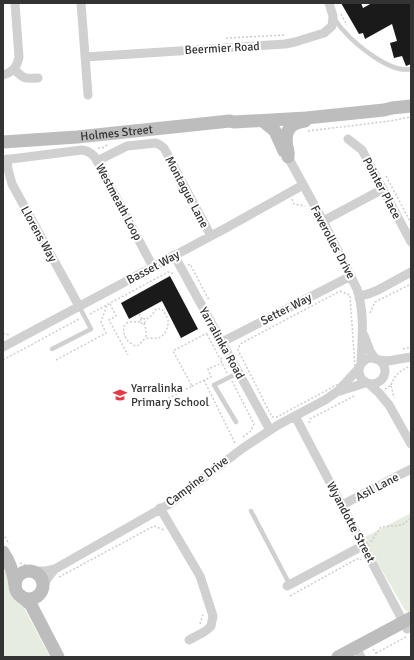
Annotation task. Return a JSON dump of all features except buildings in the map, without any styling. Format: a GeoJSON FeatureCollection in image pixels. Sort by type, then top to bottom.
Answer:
{"type":"FeatureCollection","features":[{"type":"Feature","properties":{"kind":"main road","name":"Holmes Street"},"geometry":{"type":"LineString","coordinates":[[3,142],[77,137],[230,121],[263,121],[384,110],[411,106]]}},
{"type":"Feature","properties":{"kind":"main road","name":"Holmes Street"},"geometry":{"type":"LineString","coordinates":[[230,121],[233,118],[271,114],[384,107],[392,108]]}},
{"type":"Feature","properties":{"kind":"main road"},"geometry":{"type":"LineString","coordinates":[[288,157],[289,154],[286,137],[292,124],[310,120],[348,118],[363,112]]}},
{"type":"Feature","properties":{"kind":"main road"},"geometry":{"type":"LineString","coordinates":[[263,121],[276,131],[282,149],[288,157]]}},
{"type":"Feature","properties":{"kind":"main road"},"geometry":{"type":"LineString","coordinates":[[10,554],[20,567],[31,570],[42,579],[43,583],[38,610],[40,622]]}},
{"type":"Feature","properties":{"kind":"main road"},"geometry":{"type":"LineString","coordinates":[[10,554],[17,593],[31,605],[58,657]]}},
{"type":"Feature","properties":{"kind":"main road"},"geometry":{"type":"LineString","coordinates":[[15,584],[18,575],[22,572],[31,570]]}},
{"type":"Feature","properties":{"kind":"main road"},"geometry":{"type":"LineString","coordinates":[[20,596],[25,598],[34,598],[38,596],[42,590]]}},
{"type":"Feature","properties":{"kind":"main road"},"geometry":{"type":"LineString","coordinates":[[338,657],[358,654],[409,626]]}},
{"type":"Feature","properties":{"kind":"street"},"geometry":{"type":"LineString","coordinates":[[3,75],[8,74],[18,64],[19,57],[15,3]]}},
{"type":"Feature","properties":{"kind":"street"},"geometry":{"type":"LineString","coordinates":[[81,3],[88,95]]}},
{"type":"Feature","properties":{"kind":"street"},"geometry":{"type":"LineString","coordinates":[[329,3],[337,15]]}},
{"type":"Feature","properties":{"kind":"street","name":"Beermier Road"},"geometry":{"type":"LineString","coordinates":[[85,57],[285,44],[324,33],[332,26],[337,15]]}},
{"type":"Feature","properties":{"kind":"street"},"geometry":{"type":"LineString","coordinates":[[14,69],[22,78],[38,78]]}},
{"type":"Feature","properties":{"kind":"street","name":"Pointer Place"},"geometry":{"type":"LineString","coordinates":[[348,139],[362,150],[411,242]]}},
{"type":"Feature","properties":{"kind":"street","name":"Montague Lane"},"geometry":{"type":"LineString","coordinates":[[97,161],[127,146],[153,143],[160,145],[164,148],[211,236]]}},
{"type":"Feature","properties":{"kind":"street","name":"Westmeath Loop"},"geometry":{"type":"LineString","coordinates":[[5,160],[82,150],[94,155],[153,267]]}},
{"type":"Feature","properties":{"kind":"street","name":"Faverolles Drive"},"geometry":{"type":"LineString","coordinates":[[288,157],[355,284],[359,296],[362,315],[360,366]]}},
{"type":"Feature","properties":{"kind":"street","name":"Llorens Way"},"geometry":{"type":"LineString","coordinates":[[5,160],[12,184],[79,306]]}},
{"type":"Feature","properties":{"kind":"street","name":"Basset Way"},"geometry":{"type":"LineString","coordinates":[[3,347],[303,185]]}},
{"type":"Feature","properties":{"kind":"street"},"geometry":{"type":"LineString","coordinates":[[323,221],[383,189]]}},
{"type":"Feature","properties":{"kind":"street","name":"Yarralinka Road"},"geometry":{"type":"LineString","coordinates":[[174,255],[222,342],[224,357],[238,373],[270,430]]}},
{"type":"Feature","properties":{"kind":"street"},"geometry":{"type":"LineString","coordinates":[[359,296],[378,290],[411,272]]}},
{"type":"Feature","properties":{"kind":"street","name":"Setter Way"},"geometry":{"type":"LineString","coordinates":[[222,342],[338,287],[351,276]]}},
{"type":"Feature","properties":{"kind":"street","name":"Faverolles Drive"},"geometry":{"type":"LineString","coordinates":[[362,332],[370,351],[377,359]]}},
{"type":"Feature","properties":{"kind":"street"},"geometry":{"type":"LineString","coordinates":[[405,355],[388,361],[367,359],[360,366],[360,376],[362,380],[379,393],[389,405],[411,444]]}},
{"type":"Feature","properties":{"kind":"street"},"geometry":{"type":"LineString","coordinates":[[367,383],[378,383],[390,368],[405,355]]}},
{"type":"Feature","properties":{"kind":"street"},"geometry":{"type":"LineString","coordinates":[[377,359],[384,366],[385,391],[389,405]]}},
{"type":"Feature","properties":{"kind":"street","name":"Campine Drive"},"geometry":{"type":"LineString","coordinates":[[42,590],[47,579],[160,508],[171,503],[242,448],[338,391],[360,366]]}},
{"type":"Feature","properties":{"kind":"street","name":"Campine Drive"},"geometry":{"type":"LineString","coordinates":[[338,391],[367,383]]}},
{"type":"Feature","properties":{"kind":"street","name":"Wyandotte Street"},"geometry":{"type":"LineString","coordinates":[[295,416],[342,505],[367,545],[409,626]]}},
{"type":"Feature","properties":{"kind":"street","name":"Asil Lane"},"geometry":{"type":"LineString","coordinates":[[342,505],[411,469]]}},
{"type":"Feature","properties":{"kind":"street"},"geometry":{"type":"LineString","coordinates":[[160,508],[200,576],[213,616],[211,626],[204,632],[189,640]]}},
{"type":"Feature","properties":{"kind":"street"},"geometry":{"type":"LineString","coordinates":[[289,586],[367,545]]}},
{"type":"Feature","properties":{"kind":"street","name":"Campine Drive"},"geometry":{"type":"LineString","coordinates":[[31,570],[46,571],[56,574]]}},
{"type":"Feature","properties":{"kind":"lane"},"geometry":{"type":"LineString","coordinates":[[337,15],[343,30],[362,48],[390,66],[407,70],[411,69]]}},
{"type":"Feature","properties":{"kind":"lane"},"geometry":{"type":"LineString","coordinates":[[52,349],[91,329],[79,306]]}},
{"type":"Feature","properties":{"kind":"lane"},"geometry":{"type":"LineString","coordinates":[[236,422],[214,385],[238,373]]}},
{"type":"Feature","properties":{"kind":"lane"},"geometry":{"type":"LineString","coordinates":[[251,511],[289,586]]}},
{"type":"Feature","properties":{"kind":"path"},"geometry":{"type":"LineString","coordinates":[[337,15],[349,27]]}},
{"type":"Feature","properties":{"kind":"path"},"geometry":{"type":"LineString","coordinates":[[228,47],[227,38],[292,34]]}},
{"type":"Feature","properties":{"kind":"path"},"geometry":{"type":"LineString","coordinates":[[304,132],[390,122],[411,117]]}},
{"type":"Feature","properties":{"kind":"path"},"geometry":{"type":"LineString","coordinates":[[89,152],[90,148],[102,148],[111,144]]}},
{"type":"Feature","properties":{"kind":"path"},"geometry":{"type":"LineString","coordinates":[[289,193],[294,204],[307,207]]}},
{"type":"Feature","properties":{"kind":"path"},"geometry":{"type":"LineString","coordinates":[[3,360],[168,272],[176,274]]}},
{"type":"Feature","properties":{"kind":"path"},"geometry":{"type":"LineString","coordinates":[[352,316],[369,315],[375,302],[411,284]]}},
{"type":"Feature","properties":{"kind":"path"},"geometry":{"type":"LineString","coordinates":[[338,287],[350,295],[352,316],[355,368],[342,382],[277,417],[272,417],[238,350],[240,344],[338,287]]}},
{"type":"Feature","properties":{"kind":"path"},"geometry":{"type":"LineString","coordinates":[[110,303],[116,316],[109,320],[128,355]]}},
{"type":"Feature","properties":{"kind":"path"},"geometry":{"type":"LineString","coordinates":[[140,322],[141,319],[151,316],[154,310],[159,308],[168,320],[166,332],[163,335],[157,338],[146,338]]}},
{"type":"Feature","properties":{"kind":"path"},"geometry":{"type":"LineString","coordinates":[[139,314],[145,322],[146,338],[140,345],[136,346],[128,341],[125,335],[124,327],[126,323],[144,323]]}},
{"type":"Feature","properties":{"kind":"path"},"geometry":{"type":"LineString","coordinates":[[3,333],[9,335]]}},
{"type":"Feature","properties":{"kind":"path"},"geometry":{"type":"LineString","coordinates":[[192,386],[173,351],[207,333],[224,357],[222,363],[254,424],[251,431],[240,439]]}},
{"type":"Feature","properties":{"kind":"path"},"geometry":{"type":"LineString","coordinates":[[405,355],[404,348],[411,347]]}},
{"type":"Feature","properties":{"kind":"path"},"geometry":{"type":"LineString","coordinates":[[161,402],[211,377],[208,369],[222,363]]}},
{"type":"Feature","properties":{"kind":"path"},"geometry":{"type":"LineString","coordinates":[[391,385],[393,378],[398,372],[411,366]]}},
{"type":"Feature","properties":{"kind":"path"},"geometry":{"type":"LineString","coordinates":[[204,380],[235,443]]}},
{"type":"Feature","properties":{"kind":"path"},"geometry":{"type":"LineString","coordinates":[[367,545],[381,527],[402,525],[411,518]]}},
{"type":"Feature","properties":{"kind":"path"},"geometry":{"type":"LineString","coordinates":[[56,574],[154,526],[166,531]]}},
{"type":"Feature","properties":{"kind":"path"},"geometry":{"type":"LineString","coordinates":[[3,532],[10,554],[31,570]]}},
{"type":"Feature","properties":{"kind":"path"},"geometry":{"type":"LineString","coordinates":[[290,596],[353,561]]}},
{"type":"Feature","properties":{"kind":"path"},"geometry":{"type":"LineString","coordinates":[[199,627],[204,615],[202,609]]}},
{"type":"Feature","properties":{"kind":"path"},"geometry":{"type":"LineString","coordinates":[[376,653],[409,626]]}},
{"type":"Feature","properties":{"kind":"shaded area"},"geometry":{"type":"Polygon","coordinates":[[[411,513],[411,613],[405,610],[363,538],[411,513]]]}},
{"type":"Feature","properties":{"kind":"shaded area"},"geometry":{"type":"Polygon","coordinates":[[[3,568],[50,657],[3,657],[3,568]]]}},
{"type":"Feature","properties":{"kind":"place","name":"Yarralinka Primary School"},"geometry":{"type":"Point","coordinates":[120,395]}}]}
